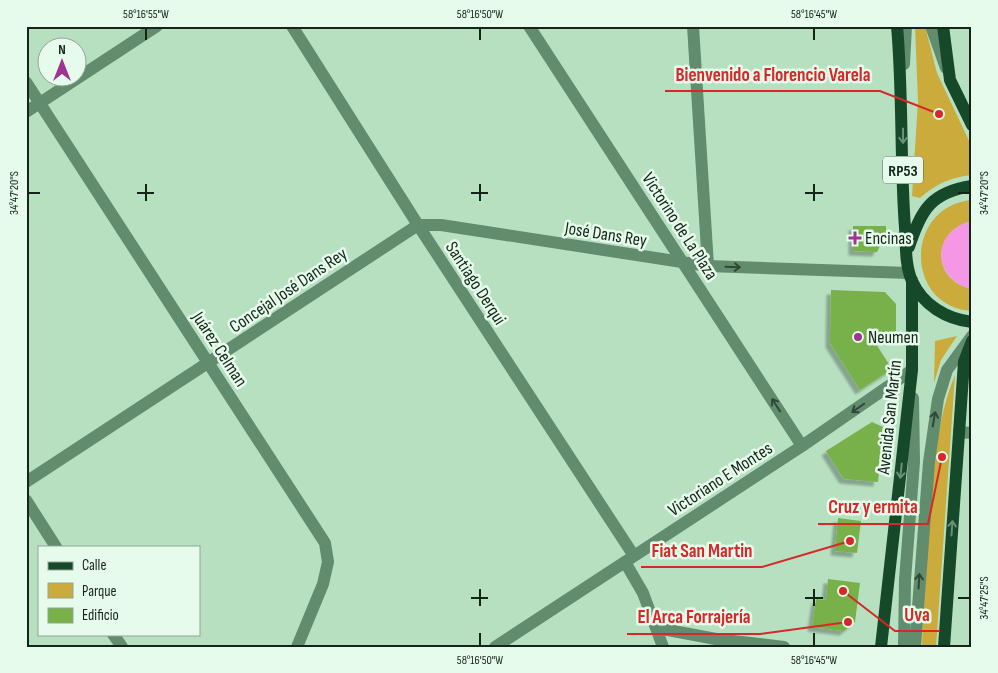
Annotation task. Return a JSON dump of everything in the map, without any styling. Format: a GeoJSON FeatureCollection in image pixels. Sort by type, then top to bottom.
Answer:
{"type":"FeatureCollection","features":[{"type":"Feature","properties":{"kind":"main road","name":"RP53"},"geometry":{"type":"LineString","coordinates":[[897,26],[902,87],[903,199],[910,277],[921,296],[938,311],[958,320],[972,322]]}},
{"type":"Feature","properties":{"kind":"main road"},"geometry":{"type":"LineString","coordinates":[[942,26],[950,80],[972,125]]}},
{"type":"Feature","properties":{"kind":"main road","name":"RP53"},"geometry":{"type":"LineString","coordinates":[[907,253],[922,212],[937,198],[957,188],[972,186]]}},
{"type":"Feature","properties":{"kind":"main road","name":"Avenida San Martín"},"geometry":{"type":"LineString","coordinates":[[881,647],[912,370],[910,277]]}},
{"type":"Feature","properties":{"kind":"main road"},"geometry":{"type":"LineString","coordinates":[[944,647],[966,433],[964,362],[972,340]]}},
{"type":"Feature","properties":{"kind":"street"},"geometry":{"type":"LineString","coordinates":[[26,112],[157,26]]}},
{"type":"Feature","properties":{"kind":"street","name":"Victorino de La Plaza"},"geometry":{"type":"LineString","coordinates":[[529,26],[802,446]]}},
{"type":"Feature","properties":{"kind":"street"},"geometry":{"type":"LineString","coordinates":[[693,26],[708,266]]}},
{"type":"Feature","properties":{"kind":"street"},"geometry":{"type":"LineString","coordinates":[[902,87],[906,26]]}},
{"type":"Feature","properties":{"kind":"street"},"geometry":{"type":"LineString","coordinates":[[932,26],[950,80]]}},
{"type":"Feature","properties":{"kind":"street","name":"Santiago Derqui"},"geometry":{"type":"LineString","coordinates":[[298,28],[418,225],[629,559],[663,647]]}},
{"type":"Feature","properties":{"kind":"street","name":"Juárez Celman"},"geometry":{"type":"LineString","coordinates":[[26,82],[325,543],[328,562],[323,584],[297,647]]}},
{"type":"Feature","properties":{"kind":"street","name":"José Dans Rey"},"geometry":{"type":"LineString","coordinates":[[418,225],[441,225],[684,264],[910,277]]}},
{"type":"Feature","properties":{"kind":"street","name":"Concejal José Dans Rey"},"geometry":{"type":"LineString","coordinates":[[26,482],[209,364],[418,225]]}},
{"type":"Feature","properties":{"kind":"street"},"geometry":{"type":"LineString","coordinates":[[915,647],[919,570],[935,414],[947,370],[972,336]]}},
{"type":"Feature","properties":{"kind":"street"},"geometry":{"type":"LineString","coordinates":[[904,647],[905,580],[914,462],[912,370]]}},
{"type":"Feature","properties":{"kind":"street","name":"Victoriano E Montes"},"geometry":{"type":"LineString","coordinates":[[495,647],[802,446],[912,370]]}},
{"type":"Feature","properties":{"kind":"street"},"geometry":{"type":"LineString","coordinates":[[26,500],[55,546]]}},
{"type":"Feature","properties":{"kind":"street"},"geometry":{"type":"LineString","coordinates":[[657,628],[716,639],[784,647]]}},
{"type":"Feature","properties":{"kind":"street"},"geometry":{"type":"LineString","coordinates":[[115,636],[122,647]]}},
{"type":"Feature","properties":{"kind":"green space"},"geometry":{"type":"Polygon","coordinates":[[[915,26],[925,26],[937,73],[972,147],[972,175],[957,177],[944,182],[920,198],[912,196],[918,101],[915,26]]]}},
{"type":"Feature","properties":{"kind":"green space"},"geometry":{"type":"Polygon","coordinates":[[[972,200],[972,221],[959,226],[949,234],[943,244],[941,255],[943,266],[949,276],[958,284],[972,289],[972,311],[950,305],[934,293],[924,276],[921,256],[924,237],[934,219],[950,206],[972,200]]]}},
{"type":"Feature","properties":{"kind":"green space"},"geometry":{"type":"Polygon","coordinates":[[[957,336],[941,360],[934,383],[935,341],[957,336]]]}},
{"type":"Feature","properties":{"kind":"green space"},"geometry":{"type":"Polygon","coordinates":[[[955,375],[936,647],[922,647],[925,572],[934,467],[941,420],[955,375]]]}},
{"type":"Feature","properties":{"kind":"shaded area"},"geometry":{"type":"Polygon","coordinates":[[[972,221],[972,289],[959,284],[949,276],[943,266],[941,255],[943,244],[949,234],[959,226],[972,221]]]}},
{"type":"Feature","properties":{"kind":"building"},"geometry":{"type":"Polygon","coordinates":[[[853,226],[886,226],[886,234],[877,252],[853,251],[853,226]]]}},
{"type":"Feature","properties":{"kind":"building","name":"Neumen"},"geometry":{"type":"Polygon","coordinates":[[[831,290],[885,292],[896,304],[896,331],[876,344],[892,369],[860,390],[830,343],[831,290]]]}},
{"type":"Feature","properties":{"kind":"building"},"geometry":{"type":"Polygon","coordinates":[[[872,422],[883,427],[878,482],[844,479],[826,451],[872,422]]]}},
{"type":"Feature","properties":{"kind":"building"},"geometry":{"type":"Polygon","coordinates":[[[838,518],[861,521],[857,553],[835,551],[838,518]]]}},
{"type":"Feature","properties":{"kind":"building"},"geometry":{"type":"Polygon","coordinates":[[[828,579],[860,583],[855,622],[844,631],[812,627],[816,599],[826,600],[828,579]]]}},
{"type":"Feature","properties":{"kind":"place","name":"Bienvenido a Florencio Varela"},"geometry":{"type":"Point","coordinates":[939,114]}},
{"type":"Feature","properties":{"kind":"place","name":"Encinas"},"geometry":{"type":"Point","coordinates":[855,238]}},
{"type":"Feature","properties":{"kind":"place","name":"Neumen"},"geometry":{"type":"Point","coordinates":[858,337]}},
{"type":"Feature","properties":{"kind":"place","name":"Cruz y ermita"},"geometry":{"type":"Point","coordinates":[942,457]}},
{"type":"Feature","properties":{"kind":"place","name":"Fiat San Martin"},"geometry":{"type":"Point","coordinates":[850,541]}},
{"type":"Feature","properties":{"kind":"place","name":"Uva"},"geometry":{"type":"Point","coordinates":[843,591]}},
{"type":"Feature","properties":{"kind":"place","name":"El Arca Forrajería"},"geometry":{"type":"Point","coordinates":[848,622]}}]}
